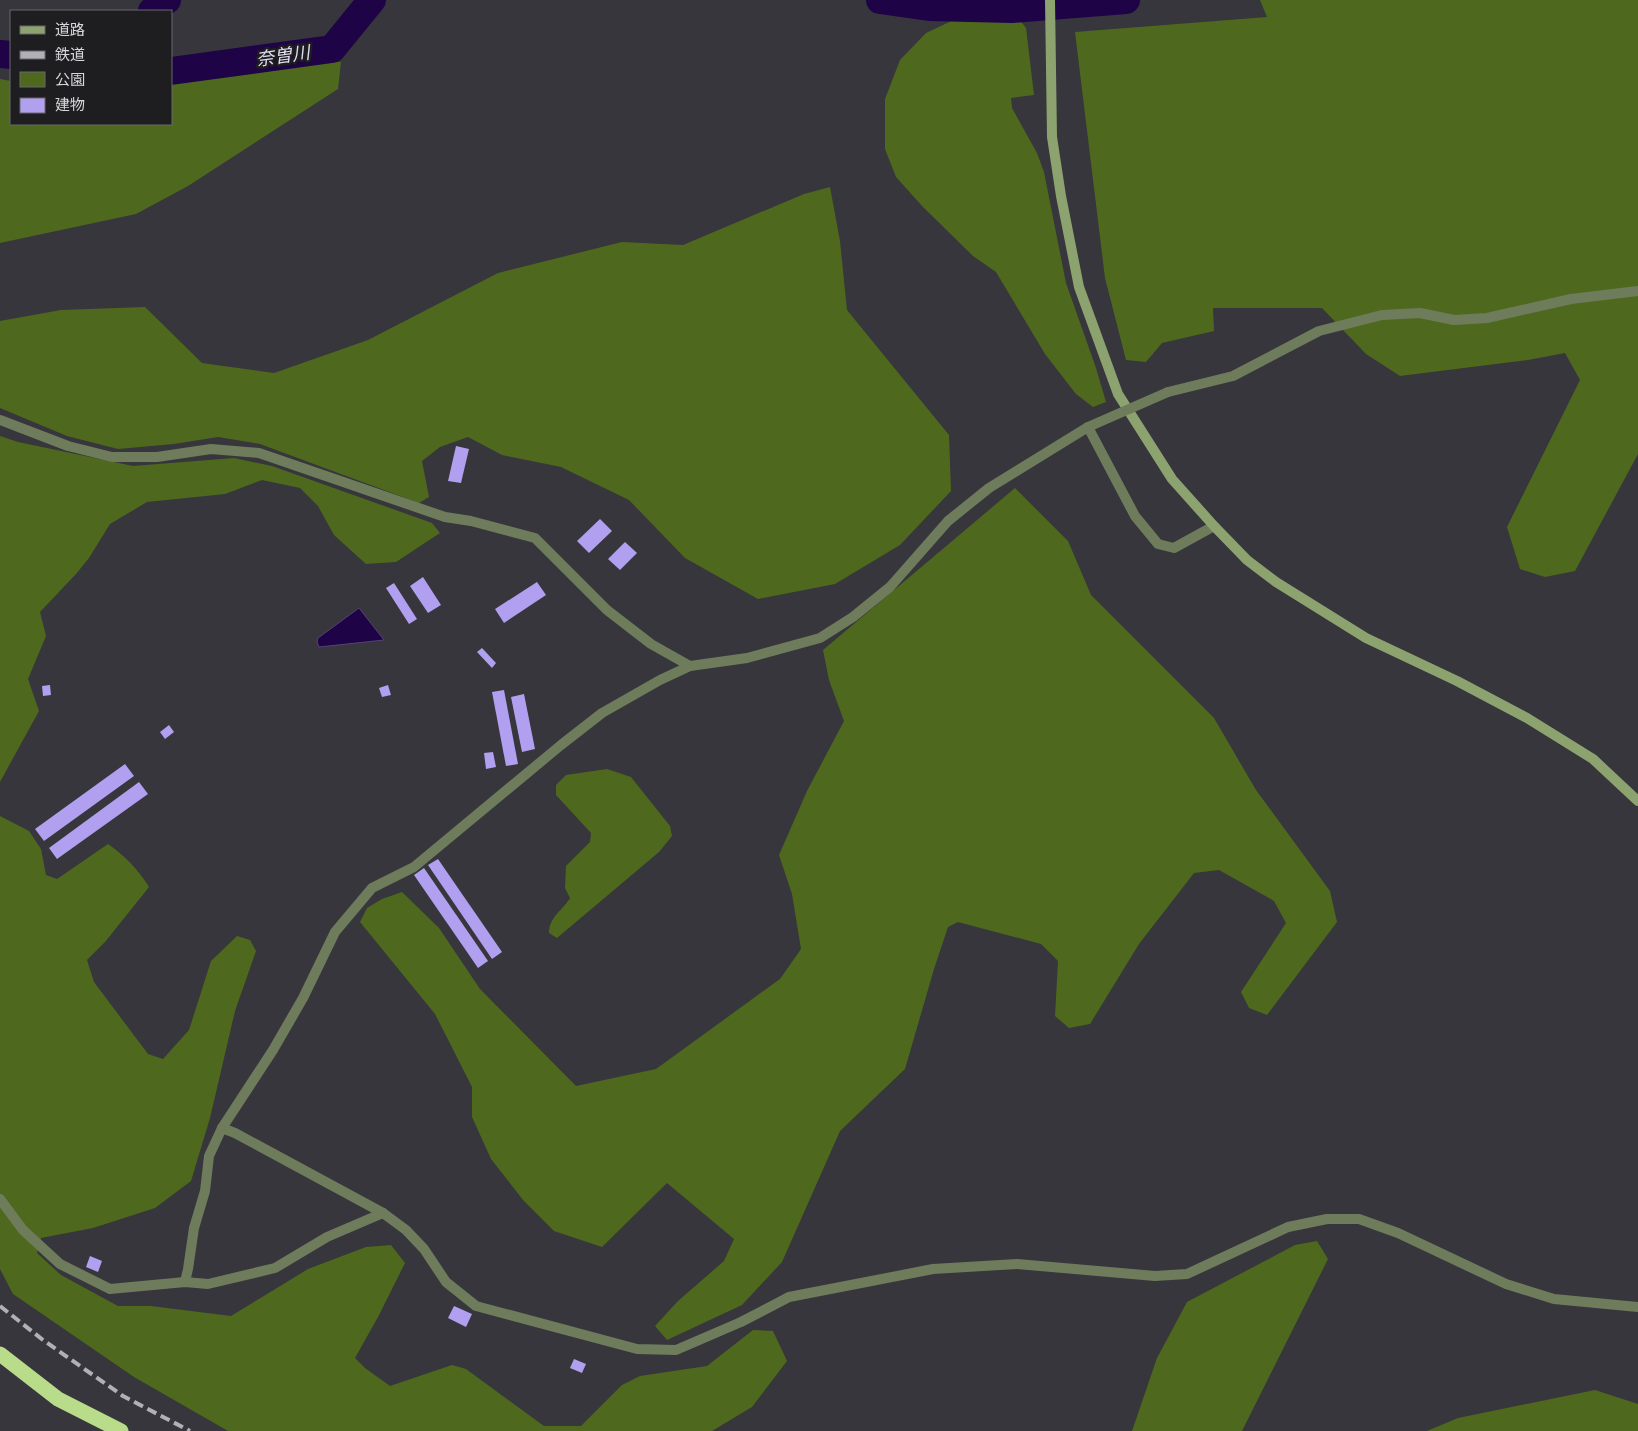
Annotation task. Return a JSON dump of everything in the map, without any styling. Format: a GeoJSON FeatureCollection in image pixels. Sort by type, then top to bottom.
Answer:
{"type":"FeatureCollection","features":[{"type":"Feature","properties":{"kind":"highway"},"geometry":{"type":"LineString","coordinates":[[0,1354],[58,1399],[121,1431]]}},
{"type":"Feature","properties":{"kind":"street"},"geometry":{"type":"LineString","coordinates":[[1050,0],[1052,137],[1061,196],[1079,287],[1118,394],[1172,479],[1247,560],[1276,582],[1366,638],[1456,681],[1527,718],[1594,759],[1638,800]]}},
{"type":"Feature","properties":{"kind":"street"},"geometry":{"type":"LineString","coordinates":[[184,1282],[188,1269],[194,1228],[205,1191],[209,1156],[222,1128],[278,1043],[303,998],[335,932],[372,888],[414,867],[561,745],[602,714],[660,680],[690,666],[748,658],[820,638],[853,617],[890,587],[948,521],[989,488],[1088,427],[1168,392],[1233,376],[1319,331],[1382,315],[1420,313],[1454,320],[1487,318],[1571,299],[1638,291]]}},
{"type":"Feature","properties":{"kind":"street"},"geometry":{"type":"LineString","coordinates":[[0,420],[68,446],[112,457],[157,457],[211,449],[259,453],[445,516],[535,538],[607,610],[650,644],[690,666]]}},
{"type":"Feature","properties":{"kind":"street"},"geometry":{"type":"LineString","coordinates":[[1088,427],[1136,516],[1158,544],[1174,548],[1214,526]]}},
{"type":"Feature","properties":{"kind":"street"},"geometry":{"type":"LineString","coordinates":[[222,1128],[235,1133],[383,1213],[406,1230],[424,1249],[446,1282],[476,1306],[637,1349],[676,1350],[741,1322],[789,1297],[933,1269],[1017,1264],[1155,1276],[1187,1274],[1288,1227],[1327,1219],[1359,1219],[1398,1233],[1506,1284],[1554,1300],[1638,1307]]}},
{"type":"Feature","properties":{"kind":"street"},"geometry":{"type":"LineString","coordinates":[[0,1199],[23,1230],[60,1264],[110,1289],[126,1289],[184,1282],[208,1284],[275,1268],[327,1237],[383,1213]]}},
{"type":"Feature","properties":{"kind":"green space"},"geometry":{"type":"Polygon","coordinates":[[[1260,0],[1638,0],[1638,454],[1575,571],[1545,577],[1520,569],[1507,527],[1580,380],[1565,353],[1528,360],[1400,376],[1366,354],[1322,308],[1213,308],[1214,331],[1162,343],[1146,362],[1126,360],[1105,278],[1075,32],[1267,17],[1260,0]]]}},
{"type":"Feature","properties":{"kind":"green space"},"geometry":{"type":"Polygon","coordinates":[[[960,17],[1019,19],[1026,28],[1034,95],[1011,98],[1012,108],[1037,153],[1044,172],[1066,283],[1106,402],[1093,407],[1076,394],[1045,354],[996,272],[973,256],[923,207],[896,177],[885,149],[885,99],[900,60],[926,33],[960,17]]]}},
{"type":"Feature","properties":{"kind":"green space"},"geometry":{"type":"Polygon","coordinates":[[[316,61],[341,62],[338,89],[188,186],[136,214],[0,243],[0,79],[10,81],[10,125],[172,125],[172,82],[316,61]]]}},
{"type":"Feature","properties":{"kind":"green space"},"geometry":{"type":"Polygon","coordinates":[[[830,187],[840,241],[847,310],[949,435],[951,491],[900,545],[835,584],[758,599],[685,558],[629,500],[561,467],[502,455],[468,437],[440,447],[422,461],[429,497],[419,503],[260,444],[218,437],[174,444],[118,449],[67,436],[0,408],[0,321],[61,310],[145,307],[202,363],[274,373],[368,340],[498,273],[622,242],[683,245],[804,194],[830,187]]]}},
{"type":"Feature","properties":{"kind":"green space"},"geometry":{"type":"Polygon","coordinates":[[[0,436],[18,442],[133,466],[234,458],[272,466],[432,523],[440,533],[396,562],[366,564],[334,535],[318,506],[300,488],[262,480],[225,494],[147,502],[110,524],[89,558],[40,612],[46,636],[28,679],[39,711],[0,782],[0,436]]]}},
{"type":"Feature","properties":{"kind":"green space"},"geometry":{"type":"Polygon","coordinates":[[[1015,488],[1068,541],[1091,595],[1214,718],[1256,790],[1330,891],[1337,922],[1267,1015],[1249,1008],[1241,992],[1286,923],[1274,901],[1219,870],[1194,873],[1139,944],[1090,1024],[1069,1028],[1055,1016],[1058,961],[1041,944],[958,922],[948,927],[905,1069],[840,1131],[782,1262],[742,1305],[667,1340],[655,1326],[678,1301],[724,1261],[734,1239],[667,1183],[602,1247],[554,1231],[523,1200],[491,1159],[472,1117],[472,1087],[435,1014],[360,922],[367,908],[382,899],[402,892],[439,928],[480,989],[576,1086],[656,1069],[780,979],[801,949],[792,894],[779,855],[807,791],[844,721],[829,680],[823,650],[1015,488]]]}},
{"type":"Feature","properties":{"kind":"green space"},"geometry":{"type":"Polygon","coordinates":[[[607,769],[631,777],[670,826],[672,836],[659,852],[557,938],[549,933],[551,922],[570,898],[565,888],[566,866],[590,842],[591,833],[556,795],[556,785],[566,775],[607,769]]]}},
{"type":"Feature","properties":{"kind":"green space"},"geometry":{"type":"Polygon","coordinates":[[[0,816],[29,831],[41,849],[46,875],[57,879],[108,844],[131,863],[149,887],[105,942],[87,960],[94,982],[148,1054],[163,1059],[189,1030],[211,961],[237,936],[250,940],[256,951],[235,1011],[210,1118],[191,1181],[155,1208],[93,1228],[41,1238],[37,1253],[61,1275],[118,1306],[151,1306],[231,1316],[308,1269],[366,1247],[391,1245],[405,1263],[355,1358],[365,1368],[390,1386],[452,1365],[466,1369],[544,1426],[581,1426],[622,1385],[640,1376],[707,1366],[753,1330],[773,1331],[787,1361],[752,1407],[712,1431],[228,1431],[134,1377],[13,1294],[0,1269],[0,816]]]}},
{"type":"Feature","properties":{"kind":"green space"},"geometry":{"type":"Polygon","coordinates":[[[1317,1241],[1328,1259],[1242,1431],[1132,1431],[1157,1358],[1187,1302],[1295,1245],[1317,1241]]]}},
{"type":"Feature","properties":{"kind":"green space"},"geometry":{"type":"Polygon","coordinates":[[[1595,1390],[1638,1404],[1638,1431],[1427,1431],[1458,1418],[1595,1390]]]}},
{"type":"Feature","properties":{"kind":"shaded area"},"geometry":{"type":"Polygon","coordinates":[[[359,608],[384,640],[319,647],[318,638],[359,608]]]}},
{"type":"Feature","properties":{"kind":"building"},"geometry":{"type":"Polygon","coordinates":[[[456,446],[469,449],[461,483],[448,481],[456,446]]]}},
{"type":"Feature","properties":{"kind":"building"},"geometry":{"type":"Polygon","coordinates":[[[600,519],[612,531],[589,553],[577,541],[600,519]]]}},
{"type":"Feature","properties":{"kind":"building"},"geometry":{"type":"Polygon","coordinates":[[[625,542],[637,553],[620,570],[608,559],[625,542]]]}},
{"type":"Feature","properties":{"kind":"building"},"geometry":{"type":"Polygon","coordinates":[[[423,577],[441,605],[428,613],[410,586],[423,577]]]}},
{"type":"Feature","properties":{"kind":"building"},"geometry":{"type":"Polygon","coordinates":[[[537,582],[546,595],[504,623],[495,609],[537,582]]]}},
{"type":"Feature","properties":{"kind":"building"},"geometry":{"type":"Polygon","coordinates":[[[394,583],[417,619],[409,624],[386,588],[394,583]]]}},
{"type":"Feature","properties":{"kind":"building"},"geometry":{"type":"Polygon","coordinates":[[[482,648],[496,663],[492,668],[477,652],[482,648]]]}},
{"type":"Feature","properties":{"kind":"building"},"geometry":{"type":"Polygon","coordinates":[[[50,685],[51,695],[43,696],[42,686],[50,685]]]}},
{"type":"Feature","properties":{"kind":"building"},"geometry":{"type":"Polygon","coordinates":[[[388,685],[391,695],[382,697],[379,688],[388,685]]]}},
{"type":"Feature","properties":{"kind":"building"},"geometry":{"type":"Polygon","coordinates":[[[504,690],[518,764],[506,766],[492,692],[504,690]]]}},
{"type":"Feature","properties":{"kind":"building"},"geometry":{"type":"Polygon","coordinates":[[[524,694],[535,749],[522,752],[511,697],[524,694]]]}},
{"type":"Feature","properties":{"kind":"building"},"geometry":{"type":"Polygon","coordinates":[[[169,725],[174,732],[165,739],[160,732],[169,725]]]}},
{"type":"Feature","properties":{"kind":"building"},"geometry":{"type":"Polygon","coordinates":[[[493,752],[496,767],[486,769],[484,753],[493,752]]]}},
{"type":"Feature","properties":{"kind":"building"},"geometry":{"type":"Polygon","coordinates":[[[125,764],[134,776],[44,841],[35,829],[125,764]]]}},
{"type":"Feature","properties":{"kind":"building"},"geometry":{"type":"Polygon","coordinates":[[[139,782],[148,794],[57,859],[49,848],[139,782]]]}},
{"type":"Feature","properties":{"kind":"building"},"geometry":{"type":"Polygon","coordinates":[[[438,859],[502,952],[492,959],[428,865],[438,859]]]}},
{"type":"Feature","properties":{"kind":"building"},"geometry":{"type":"Polygon","coordinates":[[[424,868],[488,961],[478,968],[414,875],[424,868]]]}},
{"type":"Feature","properties":{"kind":"building"},"geometry":{"type":"Polygon","coordinates":[[[90,1256],[102,1261],[98,1272],[86,1267],[90,1256]]]}},
{"type":"Feature","properties":{"kind":"building"},"geometry":{"type":"Polygon","coordinates":[[[454,1306],[472,1314],[466,1327],[448,1318],[454,1306]]]}},
{"type":"Feature","properties":{"kind":"building"},"geometry":{"type":"Polygon","coordinates":[[[574,1359],[586,1364],[582,1373],[570,1368],[574,1359]]]}},
{"type":"Feature","properties":{"kind":"waterway","name":"奈曽川"},"geometry":{"type":"LineString","coordinates":[[153,10],[167,0]]}},
{"type":"Feature","properties":{"kind":"waterway","name":"奈曽川"},"geometry":{"type":"LineString","coordinates":[[172,71],[332,49],[372,0]]}},
{"type":"Feature","properties":{"kind":"waterway","name":"奈曽川"},"geometry":{"type":"LineString","coordinates":[[880,0],[929,7],[1012,9],[1126,0]]}},
{"type":"Feature","properties":{"kind":"waterway","name":"奈曽川"},"geometry":{"type":"LineString","coordinates":[[0,54],[10,55]]}},
{"type":"Feature","properties":{"kind":"railway"},"geometry":{"type":"LineString","coordinates":[[0,1306],[43,1340],[123,1396],[190,1431]]}}]}
